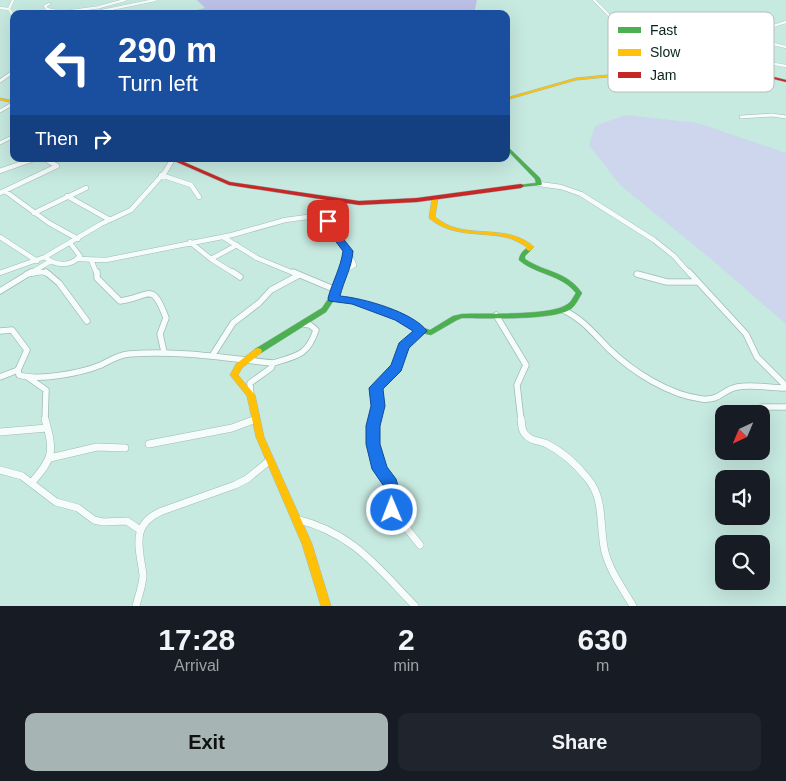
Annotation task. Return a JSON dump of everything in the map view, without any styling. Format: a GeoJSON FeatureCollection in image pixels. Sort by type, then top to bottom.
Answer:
{"type":"FeatureCollection","features":[{"type":"Feature","properties":{"kind":"main road"},"geometry":{"type":"LineString","coordinates":[[510,98],[576,79],[608,76]]}},
{"type":"Feature","properties":{"kind":"main road"},"geometry":{"type":"LineString","coordinates":[[179,162],[229,183],[346,202],[377,203],[435,198],[539,184],[538,179],[510,150]]}},
{"type":"Feature","properties":{"kind":"main road"},"geometry":{"type":"LineString","coordinates":[[333,298],[354,301],[399,317],[421,331],[434,333],[450,321],[462,316],[538,314],[563,310],[570,306],[578,295],[577,287],[569,281],[538,271],[526,264],[522,260],[522,256],[532,247],[529,244],[512,237],[474,230],[457,231],[440,226],[432,218],[435,198]]}},
{"type":"Feature","properties":{"kind":"main road"},"geometry":{"type":"LineString","coordinates":[[326,606],[307,544],[269,461],[250,394],[234,375],[235,370],[247,360],[324,310],[333,298],[341,273],[347,262],[348,251],[329,226],[328,217],[346,202]]}},
{"type":"Feature","properties":{"kind":"street"},"geometry":{"type":"LineString","coordinates":[[0,8],[9,9],[13,0]]}},
{"type":"Feature","properties":{"kind":"street"},"geometry":{"type":"LineString","coordinates":[[89,10],[125,0]]}},
{"type":"Feature","properties":{"kind":"street"},"geometry":{"type":"LineString","coordinates":[[106,10],[155,0]]}},
{"type":"Feature","properties":{"kind":"street"},"geometry":{"type":"LineString","coordinates":[[594,0],[608,14]]}},
{"type":"Feature","properties":{"kind":"street"},"geometry":{"type":"LineString","coordinates":[[78,10],[102,6],[112,1]]}},
{"type":"Feature","properties":{"kind":"street"},"geometry":{"type":"LineString","coordinates":[[49,4],[45,6],[52,10]]}},
{"type":"Feature","properties":{"kind":"street"},"geometry":{"type":"LineString","coordinates":[[774,27],[786,22]]}},
{"type":"Feature","properties":{"kind":"street"},"geometry":{"type":"LineString","coordinates":[[741,116],[772,115],[786,117]]}},
{"type":"Feature","properties":{"kind":"street"},"geometry":{"type":"LineString","coordinates":[[0,171],[26,162]]}},
{"type":"Feature","properties":{"kind":"street"},"geometry":{"type":"LineString","coordinates":[[3,192],[57,166],[50,162]]}},
{"type":"Feature","properties":{"kind":"street"},"geometry":{"type":"LineString","coordinates":[[0,291],[70,243],[135,207],[171,162]]}},
{"type":"Feature","properties":{"kind":"street"},"geometry":{"type":"LineString","coordinates":[[161,175],[189,184],[195,189],[199,197]]}},
{"type":"Feature","properties":{"kind":"street"},"geometry":{"type":"LineString","coordinates":[[539,184],[570,189],[608,211],[664,248],[681,262],[746,334],[757,357],[786,387]]}},
{"type":"Feature","properties":{"kind":"street"},"geometry":{"type":"LineString","coordinates":[[34,213],[86,188]]}},
{"type":"Feature","properties":{"kind":"street"},"geometry":{"type":"LineString","coordinates":[[3,192],[56,228],[78,239]]}},
{"type":"Feature","properties":{"kind":"street"},"geometry":{"type":"LineString","coordinates":[[67,196],[110,220]]}},
{"type":"Feature","properties":{"kind":"street"},"geometry":{"type":"LineString","coordinates":[[0,273],[37,261],[47,260],[59,265],[78,259],[106,260],[223,237],[274,222],[330,214]]}},
{"type":"Feature","properties":{"kind":"street"},"geometry":{"type":"LineString","coordinates":[[0,237],[37,261]]}},
{"type":"Feature","properties":{"kind":"street"},"geometry":{"type":"LineString","coordinates":[[223,237],[257,258],[336,290]]}},
{"type":"Feature","properties":{"kind":"street"},"geometry":{"type":"LineString","coordinates":[[190,242],[211,259],[240,277]]}},
{"type":"Feature","properties":{"kind":"street"},"geometry":{"type":"LineString","coordinates":[[70,243],[79,253],[78,259]]}},
{"type":"Feature","properties":{"kind":"street"},"geometry":{"type":"LineString","coordinates":[[211,259],[237,245]]}},
{"type":"Feature","properties":{"kind":"street"},"geometry":{"type":"LineString","coordinates":[[91,260],[97,270],[97,278],[120,301],[147,292],[160,302],[166,318],[160,334],[164,352]]}},
{"type":"Feature","properties":{"kind":"street"},"geometry":{"type":"LineString","coordinates":[[27,274],[44,272],[50,274],[87,321]]}},
{"type":"Feature","properties":{"kind":"street"},"geometry":{"type":"LineString","coordinates":[[637,274],[667,282],[698,282]]}},
{"type":"Feature","properties":{"kind":"street"},"geometry":{"type":"LineString","coordinates":[[212,356],[233,323],[259,303],[271,290],[299,275]]}},
{"type":"Feature","properties":{"kind":"street"},"geometry":{"type":"LineString","coordinates":[[563,310],[582,319],[604,345],[636,372],[675,390],[712,399],[721,397],[735,387],[786,387]]}},
{"type":"Feature","properties":{"kind":"street"},"geometry":{"type":"LineString","coordinates":[[502,323],[509,314]]}},
{"type":"Feature","properties":{"kind":"street"},"geometry":{"type":"LineString","coordinates":[[496,315],[526,365],[517,385],[522,430],[528,438],[547,444],[570,459],[589,480],[600,508],[606,552],[612,570],[633,606]]}},
{"type":"Feature","properties":{"kind":"street"},"geometry":{"type":"LineString","coordinates":[[29,378],[60,375],[94,367],[120,355],[164,352],[273,363],[298,357],[306,352],[316,330],[310,325],[302,324]]}},
{"type":"Feature","properties":{"kind":"street"},"geometry":{"type":"LineString","coordinates":[[0,331],[12,330],[27,350],[18,370],[19,375],[29,378],[46,390],[45,418],[51,446],[50,458],[44,469],[31,483]]}},
{"type":"Feature","properties":{"kind":"street"},"geometry":{"type":"LineString","coordinates":[[420,545],[392,510],[394,496],[391,486],[378,464],[372,434],[378,406],[376,388],[396,367],[403,346],[421,331]]}},
{"type":"Feature","properties":{"kind":"street"},"geometry":{"type":"LineString","coordinates":[[250,394],[250,383],[271,368],[273,363]]}},
{"type":"Feature","properties":{"kind":"street"},"geometry":{"type":"LineString","coordinates":[[0,377],[18,370]]}},
{"type":"Feature","properties":{"kind":"street"},"geometry":{"type":"LineString","coordinates":[[770,407],[786,407]]}},
{"type":"Feature","properties":{"kind":"street"},"geometry":{"type":"LineString","coordinates":[[149,444],[232,428],[256,418]]}},
{"type":"Feature","properties":{"kind":"street"},"geometry":{"type":"LineString","coordinates":[[0,432],[47,428]]}},
{"type":"Feature","properties":{"kind":"street"},"geometry":{"type":"LineString","coordinates":[[50,458],[89,448],[125,448]]}},
{"type":"Feature","properties":{"kind":"street"},"geometry":{"type":"LineString","coordinates":[[136,606],[143,577],[138,553],[138,540],[140,530],[145,523],[155,514],[247,479],[269,461]]}},
{"type":"Feature","properties":{"kind":"street"},"geometry":{"type":"LineString","coordinates":[[0,470],[14,473],[56,502],[78,508],[94,520],[103,522],[127,521],[140,530]]}},
{"type":"Feature","properties":{"kind":"street"},"geometry":{"type":"LineString","coordinates":[[296,519],[324,525],[352,542],[416,606]]}},
{"type":"Feature","properties":{"kind":"shaded area"},"geometry":{"type":"Polygon","coordinates":[[[197,0],[477,0],[475,10],[197,10],[205,8],[197,0]]]}},
{"type":"Feature","properties":{"kind":"shaded area"},"geometry":{"type":"Polygon","coordinates":[[[625,115],[698,123],[786,153],[786,324],[711,259],[620,185],[589,145],[595,126],[625,115]]]}},
{"type":"Feature","properties":{"kind":"traffic: fast"},"geometry":{"type":"LineString","coordinates":[[510,150],[538,179],[539,184],[521,186]]}},
{"type":"Feature","properties":{"kind":"traffic: fast"},"geometry":{"type":"LineString","coordinates":[[258,351],[324,310],[333,296],[346,263],[348,251],[331,231],[327,222],[336,210],[346,202]]}},
{"type":"Feature","properties":{"kind":"traffic: fast"},"geometry":{"type":"LineString","coordinates":[[333,298],[387,312],[431,333],[455,318],[462,316],[546,313],[569,307],[579,293],[568,281],[529,265],[522,260],[522,256],[529,249]]}},
{"type":"Feature","properties":{"kind":"traffic: slow"},"geometry":{"type":"LineString","coordinates":[[510,98],[576,79],[608,76]]}},
{"type":"Feature","properties":{"kind":"traffic: slow"},"geometry":{"type":"LineString","coordinates":[[0,99],[10,101]]}},
{"type":"Feature","properties":{"kind":"traffic: slow"},"geometry":{"type":"LineString","coordinates":[[435,198],[432,218],[443,225],[455,230],[508,236],[520,240],[531,247],[529,249]]}},
{"type":"Feature","properties":{"kind":"traffic: slow"},"geometry":{"type":"LineString","coordinates":[[258,351],[239,366],[234,375],[251,395],[260,437],[307,544],[326,606]]}},
{"type":"Feature","properties":{"kind":"traffic: jam"},"geometry":{"type":"LineString","coordinates":[[774,78],[786,81]]}},
{"type":"Feature","properties":{"kind":"traffic: jam"},"geometry":{"type":"LineString","coordinates":[[180,162],[229,183],[359,203],[417,200],[521,186]]}},
{"type":"Feature","properties":{"kind":"route"},"geometry":{"type":"LineString","coordinates":[[328,221],[334,234],[348,251],[347,262],[337,282],[333,298],[361,303],[399,317],[421,331],[403,346],[398,364],[392,373],[381,381],[376,388],[378,406],[373,426],[373,444],[380,469],[389,480],[394,496],[392,510]]}}]}
